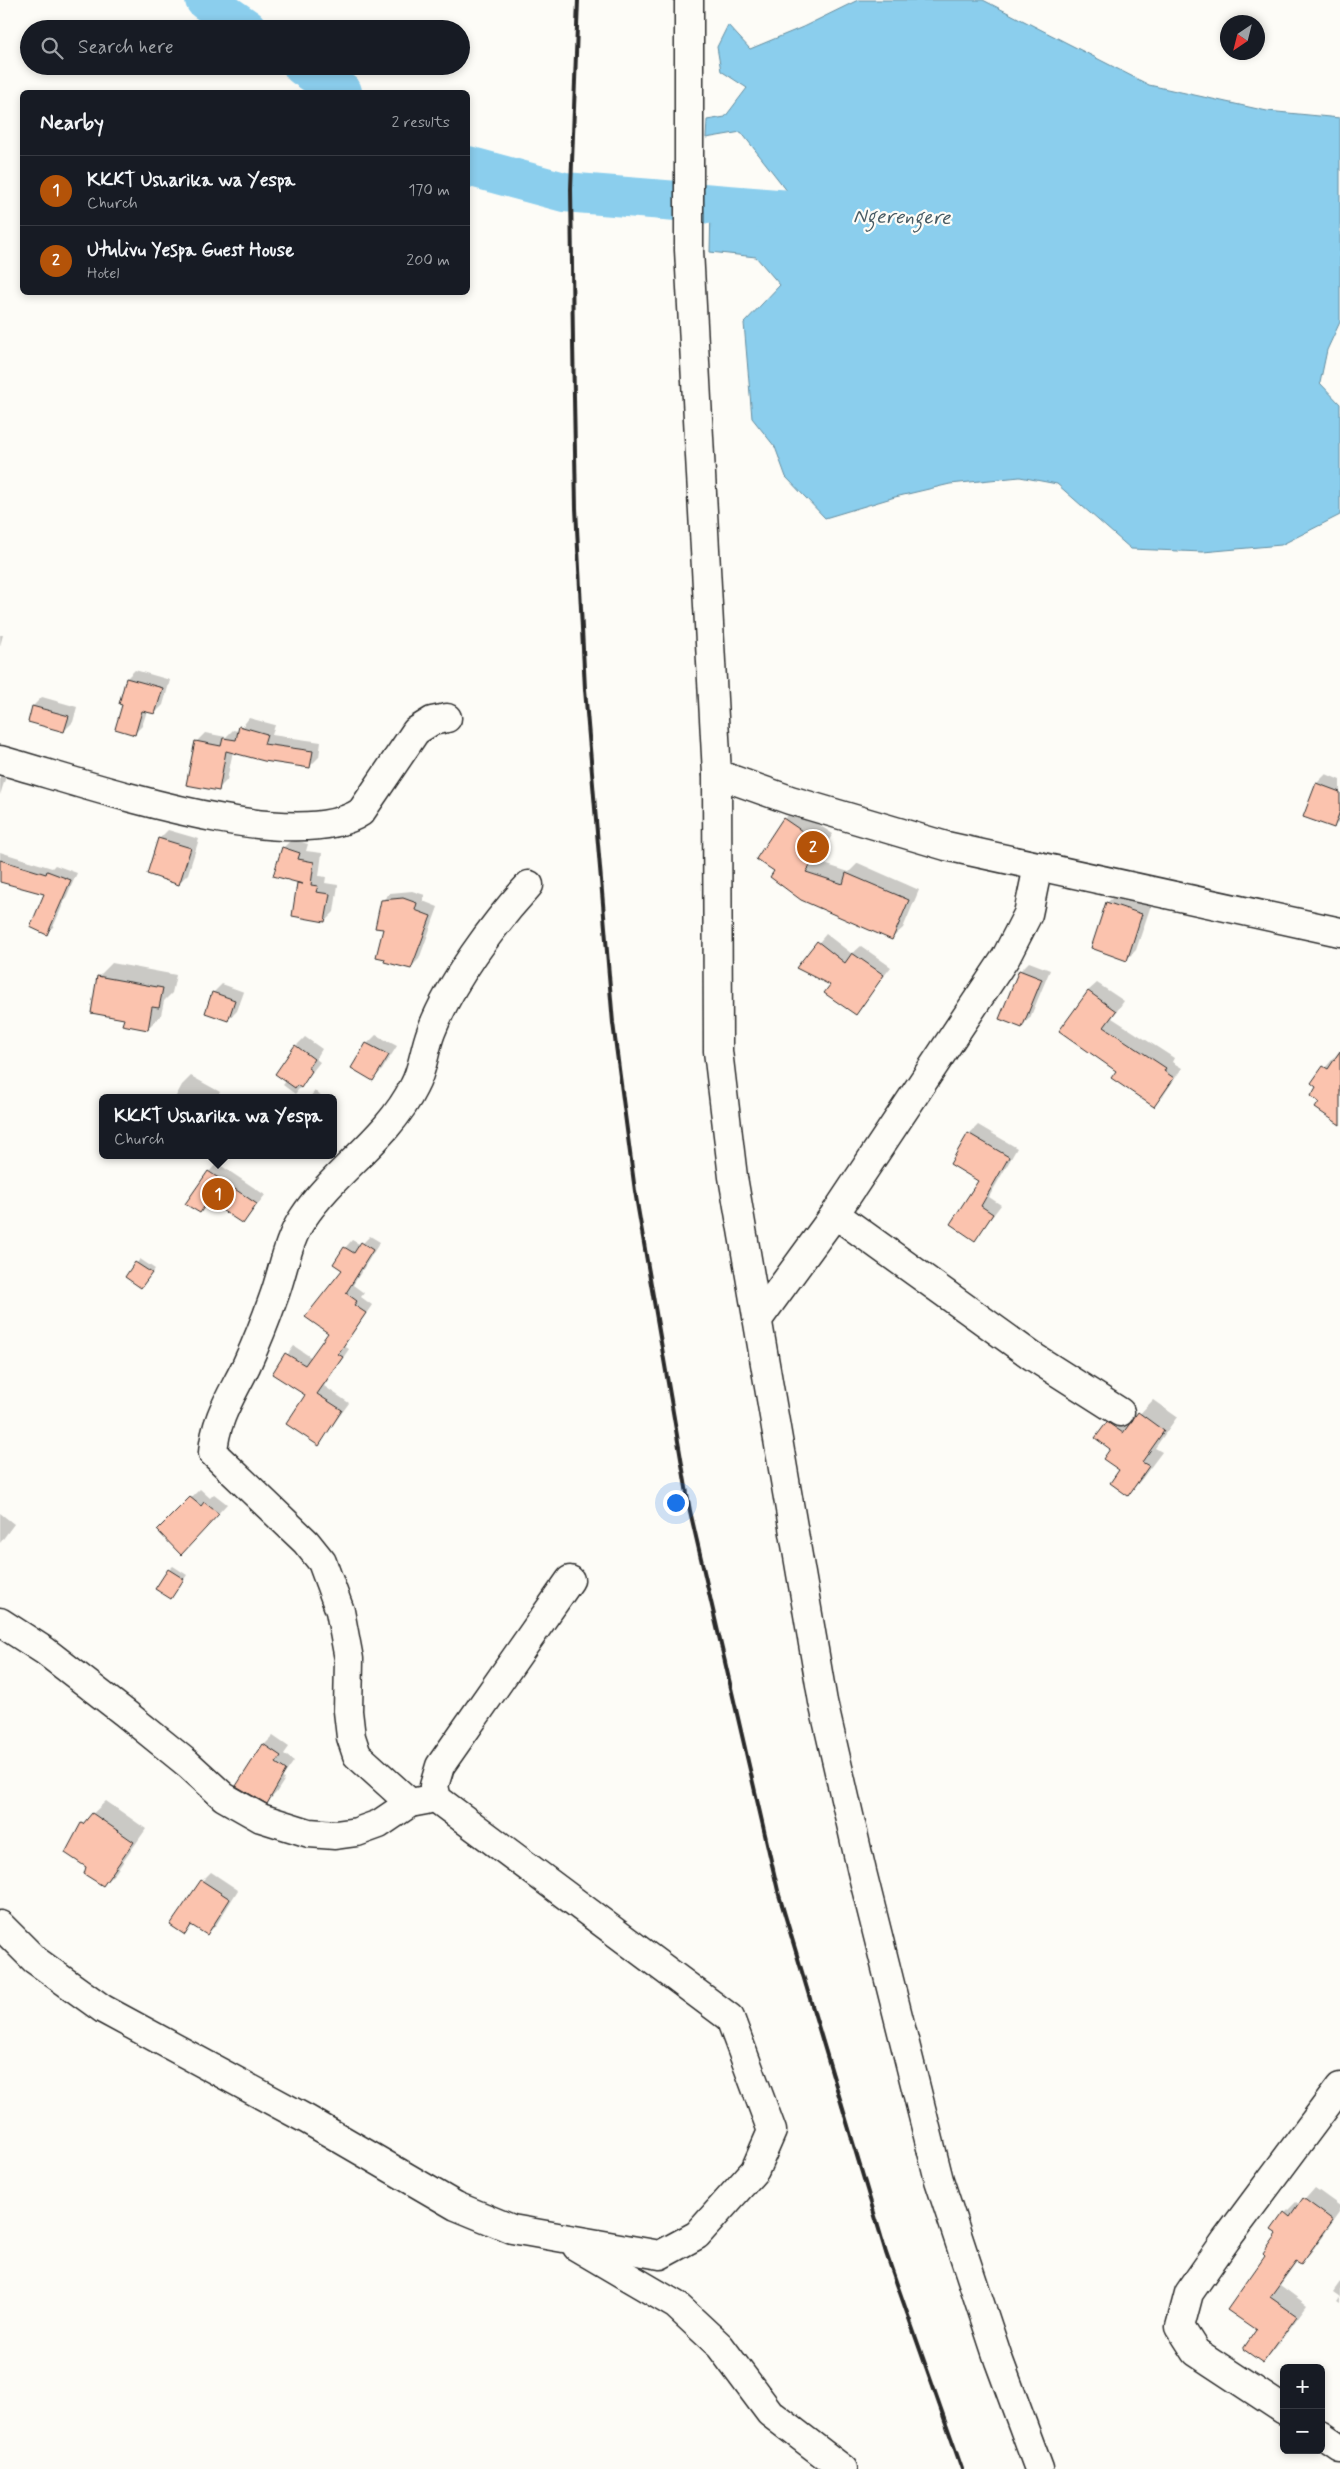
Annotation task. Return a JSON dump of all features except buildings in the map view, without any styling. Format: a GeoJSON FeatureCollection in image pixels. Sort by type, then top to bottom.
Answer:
{"type":"FeatureCollection","features":[{"type":"Feature","properties":{"kind":"street"},"geometry":{"type":"LineString","coordinates":[[689,0],[689,250],[716,774],[718,1051],[733,1177],[759,1318],[823,1702],[862,1872],[939,2180],[999,2361],[1039,2469]]}},
{"type":"Feature","properties":{"kind":"street"},"geometry":{"type":"LineString","coordinates":[[0,760],[190,814],[261,825],[298,826],[333,822],[353,817],[361,812],[416,731],[432,720],[447,718]]}},
{"type":"Feature","properties":{"kind":"street"},"geometry":{"type":"LineString","coordinates":[[716,774],[790,800],[946,846],[1340,932]]}},
{"type":"Feature","properties":{"kind":"street"},"geometry":{"type":"LineString","coordinates":[[759,1318],[835,1214],[1006,957],[1028,914],[1038,866]]}},
{"type":"Feature","properties":{"kind":"street"},"geometry":{"type":"LineString","coordinates":[[410,1803],[357,1755],[351,1737],[348,1711],[349,1659],[340,1611],[322,1562],[306,1542],[213,1453],[214,1435],[226,1402],[246,1366],[270,1308],[290,1244],[302,1219],[321,1195],[394,1120],[415,1085],[431,1032],[454,986],[509,907],[529,886]]}},
{"type":"Feature","properties":{"kind":"street"},"geometry":{"type":"LineString","coordinates":[[835,1214],[1032,1356],[1120,1412]]}},
{"type":"Feature","properties":{"kind":"street"},"geometry":{"type":"LineString","coordinates":[[0,1926],[35,1960],[103,2008],[308,2120],[456,2206],[512,2229],[660,2255],[697,2235],[755,2170],[772,2131],[730,2018],[437,1799],[434,1786],[440,1766],[570,1580]]}},
{"type":"Feature","properties":{"kind":"street"},"geometry":{"type":"LineString","coordinates":[[0,1622],[38,1646],[126,1713],[224,1797],[261,1818],[309,1833],[335,1836],[357,1832],[379,1824],[410,1803],[437,1799]]}},
{"type":"Feature","properties":{"kind":"street"},"geometry":{"type":"LineString","coordinates":[[1282,2409],[1196,2352],[1180,2326],[1189,2293],[1340,2087]]}},
{"type":"Feature","properties":{"kind":"street"},"geometry":{"type":"LineString","coordinates":[[563,2238],[676,2305],[720,2346],[770,2413],[842,2469]]}},
{"type":"Feature","properties":{"kind":"street"},"geometry":{"type":"LineString","coordinates":[[1325,2438],[1340,2448]]}},
{"type":"Feature","properties":{"kind":"water"},"geometry":{"type":"Polygon","coordinates":[[[858,0],[983,0],[1149,85],[1267,111],[1340,118],[1340,322],[1327,350],[1320,383],[1340,404],[1340,515],[1281,545],[1203,552],[1131,549],[1057,484],[1020,477],[950,484],[895,497],[825,518],[786,477],[775,447],[752,418],[744,323],[780,285],[756,257],[710,252],[711,207],[769,214],[788,192],[741,132],[706,138],[707,120],[725,117],[747,88],[721,71],[717,47],[728,25],[750,49],[803,27],[858,0]]]}},
{"type":"Feature","properties":{"kind":"waterway","name":"Ngerengere"},"geometry":{"type":"LineString","coordinates":[[205,0],[234,20]]}},
{"type":"Feature","properties":{"kind":"waterway","name":"Ngerengere"},"geometry":{"type":"LineString","coordinates":[[316,75],[339,90]]}},
{"type":"Feature","properties":{"kind":"waterway","name":"Ngerengere"},"geometry":{"type":"LineString","coordinates":[[470,167],[564,192],[829,213]]}},
{"type":"Feature","properties":{"kind":"railway"},"geometry":{"type":"LineString","coordinates":[[578,0],[571,189],[576,508],[585,689],[613,1023],[635,1191],[690,1511],[779,1895],[886,2253],[962,2469]]}},
{"type":"Feature","properties":{"kind":"place","name":"Utulivu Yespa Guest House"},"geometry":{"type":"Point","coordinates":[813,847]}},
{"type":"Feature","properties":{"kind":"place","name":"KKKT Usharika wa Yespa"},"geometry":{"type":"Point","coordinates":[218,1194]}}]}
